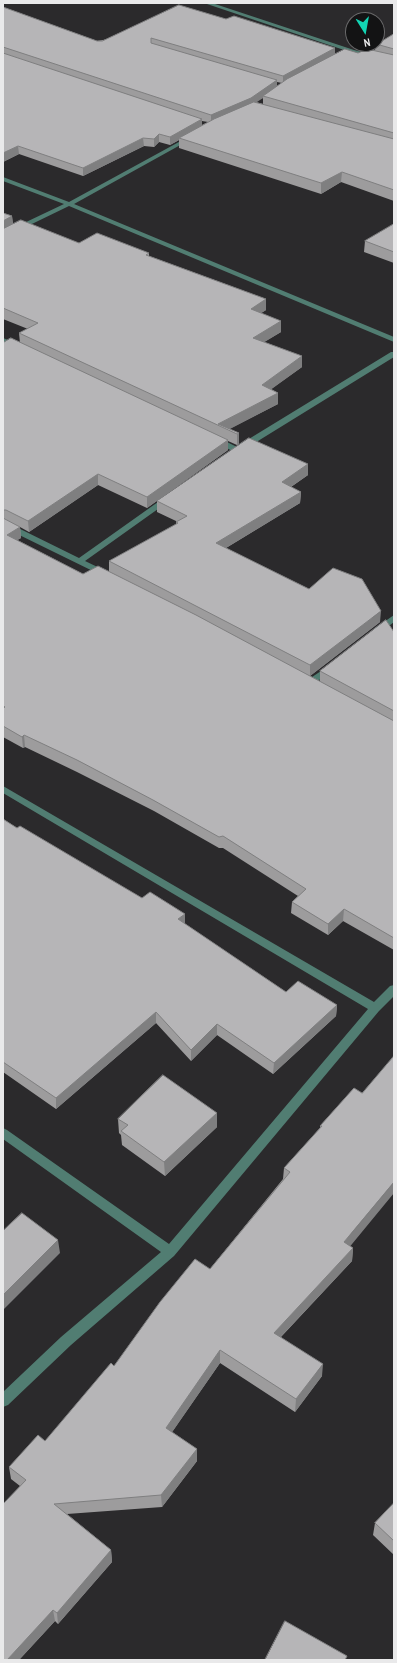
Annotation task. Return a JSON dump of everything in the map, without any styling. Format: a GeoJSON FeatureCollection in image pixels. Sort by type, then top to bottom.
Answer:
{"type":"FeatureCollection","features":[{"type":"Feature","properties":{"kind":"street"},"geometry":{"type":"LineString","coordinates":[[207,3],[345,49]]}},
{"type":"Feature","properties":{"kind":"street"},"geometry":{"type":"LineString","coordinates":[[345,55],[350,52]]}},
{"type":"Feature","properties":{"kind":"street"},"geometry":{"type":"LineString","coordinates":[[356,52],[394,62]]}},
{"type":"Feature","properties":{"kind":"street"},"geometry":{"type":"LineString","coordinates":[[3,236],[69,204],[197,134]]}},
{"type":"Feature","properties":{"kind":"street"},"geometry":{"type":"LineString","coordinates":[[3,180],[69,204],[394,340]]}},
{"type":"Feature","properties":{"kind":"street"},"geometry":{"type":"LineString","coordinates":[[3,340],[24,350]]}},
{"type":"Feature","properties":{"kind":"street"},"geometry":{"type":"LineString","coordinates":[[209,436],[234,452],[394,354]]}},
{"type":"Feature","properties":{"kind":"street"},"geometry":{"type":"LineString","coordinates":[[80,561],[174,494]]}},
{"type":"Feature","properties":{"kind":"street"},"geometry":{"type":"LineString","coordinates":[[3,524],[80,561],[115,580]]}},
{"type":"Feature","properties":{"kind":"street"},"geometry":{"type":"LineString","coordinates":[[369,638],[394,618]]}},
{"type":"Feature","properties":{"kind":"street"},"geometry":{"type":"LineString","coordinates":[[312,682],[337,662]]}},
{"type":"Feature","properties":{"kind":"street"},"geometry":{"type":"LineString","coordinates":[[3,789],[375,1008]]}},
{"type":"Feature","properties":{"kind":"street"},"geometry":{"type":"LineString","coordinates":[[3,1401],[66,1341],[170,1252],[375,1008],[394,989]]}},
{"type":"Feature","properties":{"kind":"street"},"geometry":{"type":"LineString","coordinates":[[3,1133],[170,1252]]}},
{"type":"Feature","properties":{"kind":"building"},"geometry":{"type":"Polygon","coordinates":[[[179,5],[226,19],[234,16],[335,48],[283,76],[151,38],[151,43],[277,80],[251,98],[211,115],[3,47],[3,7],[97,41],[102,41],[179,5]]]}},
{"type":"Feature","properties":{"kind":"building"},"geometry":{"type":"Polygon","coordinates":[[[394,34],[394,49],[385,46],[385,39],[394,34]]]}},
{"type":"Feature","properties":{"kind":"building"},"geometry":{"type":"Polygon","coordinates":[[[345,49],[345,52],[380,52],[394,55],[394,133],[263,96],[287,79],[345,49]]]}},
{"type":"Feature","properties":{"kind":"building"},"geometry":{"type":"Polygon","coordinates":[[[3,53],[202,119],[170,137],[159,134],[154,139],[143,138],[83,168],[18,146],[3,153],[3,53]]]}},
{"type":"Feature","properties":{"kind":"building"},"geometry":{"type":"Polygon","coordinates":[[[254,102],[394,139],[394,190],[342,172],[321,183],[179,138],[214,119],[254,102]]]}},
{"type":"Feature","properties":{"kind":"building"},"geometry":{"type":"Polygon","coordinates":[[[3,213],[12,216],[3,221],[3,213]]]}},
{"type":"Feature","properties":{"kind":"building"},"geometry":{"type":"Polygon","coordinates":[[[21,220],[79,243],[97,233],[149,253],[146,255],[266,299],[251,309],[281,321],[253,338],[302,356],[262,385],[278,393],[218,424],[239,433],[237,434],[19,333],[38,323],[3,308],[3,229],[21,220]]]}},
{"type":"Feature","properties":{"kind":"building"},"geometry":{"type":"Polygon","coordinates":[[[394,224],[394,252],[365,241],[394,224]]]}},
{"type":"Feature","properties":{"kind":"building"},"geometry":{"type":"Polygon","coordinates":[[[11,338],[228,440],[147,497],[98,474],[28,521],[6,510],[3,510],[3,343],[11,338]]]}},
{"type":"Feature","properties":{"kind":"building"},"geometry":{"type":"Polygon","coordinates":[[[249,438],[308,464],[282,482],[301,492],[216,543],[309,589],[333,568],[362,579],[381,611],[310,665],[109,561],[178,523],[176,522],[187,516],[157,501],[249,438]]]}},
{"type":"Feature","properties":{"kind":"building"},"geometry":{"type":"Polygon","coordinates":[[[3,518],[20,527],[7,535],[83,574],[98,566],[196,615],[394,721],[394,938],[344,909],[328,924],[292,902],[306,889],[223,836],[219,837],[77,760],[24,735],[22,737],[3,726],[3,708],[5,707],[3,706],[3,518]]]}},
{"type":"Feature","properties":{"kind":"building"},"geometry":{"type":"Polygon","coordinates":[[[386,620],[394,632],[394,711],[320,671],[386,620]]]}},
{"type":"Feature","properties":{"kind":"building"},"geometry":{"type":"Polygon","coordinates":[[[3,819],[17,828],[20,826],[142,898],[150,892],[185,914],[178,919],[286,992],[298,981],[337,1005],[274,1063],[217,1024],[191,1050],[156,1012],[56,1098],[3,1062],[3,819]]]}},
{"type":"Feature","properties":{"kind":"building"},"geometry":{"type":"Polygon","coordinates":[[[394,1056],[394,1182],[344,1242],[353,1248],[274,1333],[323,1364],[296,1399],[220,1350],[166,1428],[197,1449],[161,1495],[54,1504],[111,1550],[57,1613],[53,1610],[7,1660],[3,1660],[3,1504],[26,1480],[9,1467],[38,1435],[45,1441],[111,1363],[114,1366],[160,1302],[195,1259],[210,1269],[290,1172],[284,1168],[322,1126],[320,1126],[354,1088],[362,1093],[394,1056]]]}},
{"type":"Feature","properties":{"kind":"building"},"geometry":{"type":"Polygon","coordinates":[[[163,1075],[217,1113],[164,1162],[121,1131],[128,1125],[118,1119],[163,1075]]]}},
{"type":"Feature","properties":{"kind":"building"},"geometry":{"type":"Polygon","coordinates":[[[22,1213],[58,1240],[3,1295],[3,1231],[22,1213]]]}},
{"type":"Feature","properties":{"kind":"building"},"geometry":{"type":"Polygon","coordinates":[[[394,1503],[394,1541],[375,1523],[394,1503]]]}},
{"type":"Feature","properties":{"kind":"building"},"geometry":{"type":"Polygon","coordinates":[[[285,1621],[347,1656],[345,1660],[265,1660],[285,1621]]]}}]}
